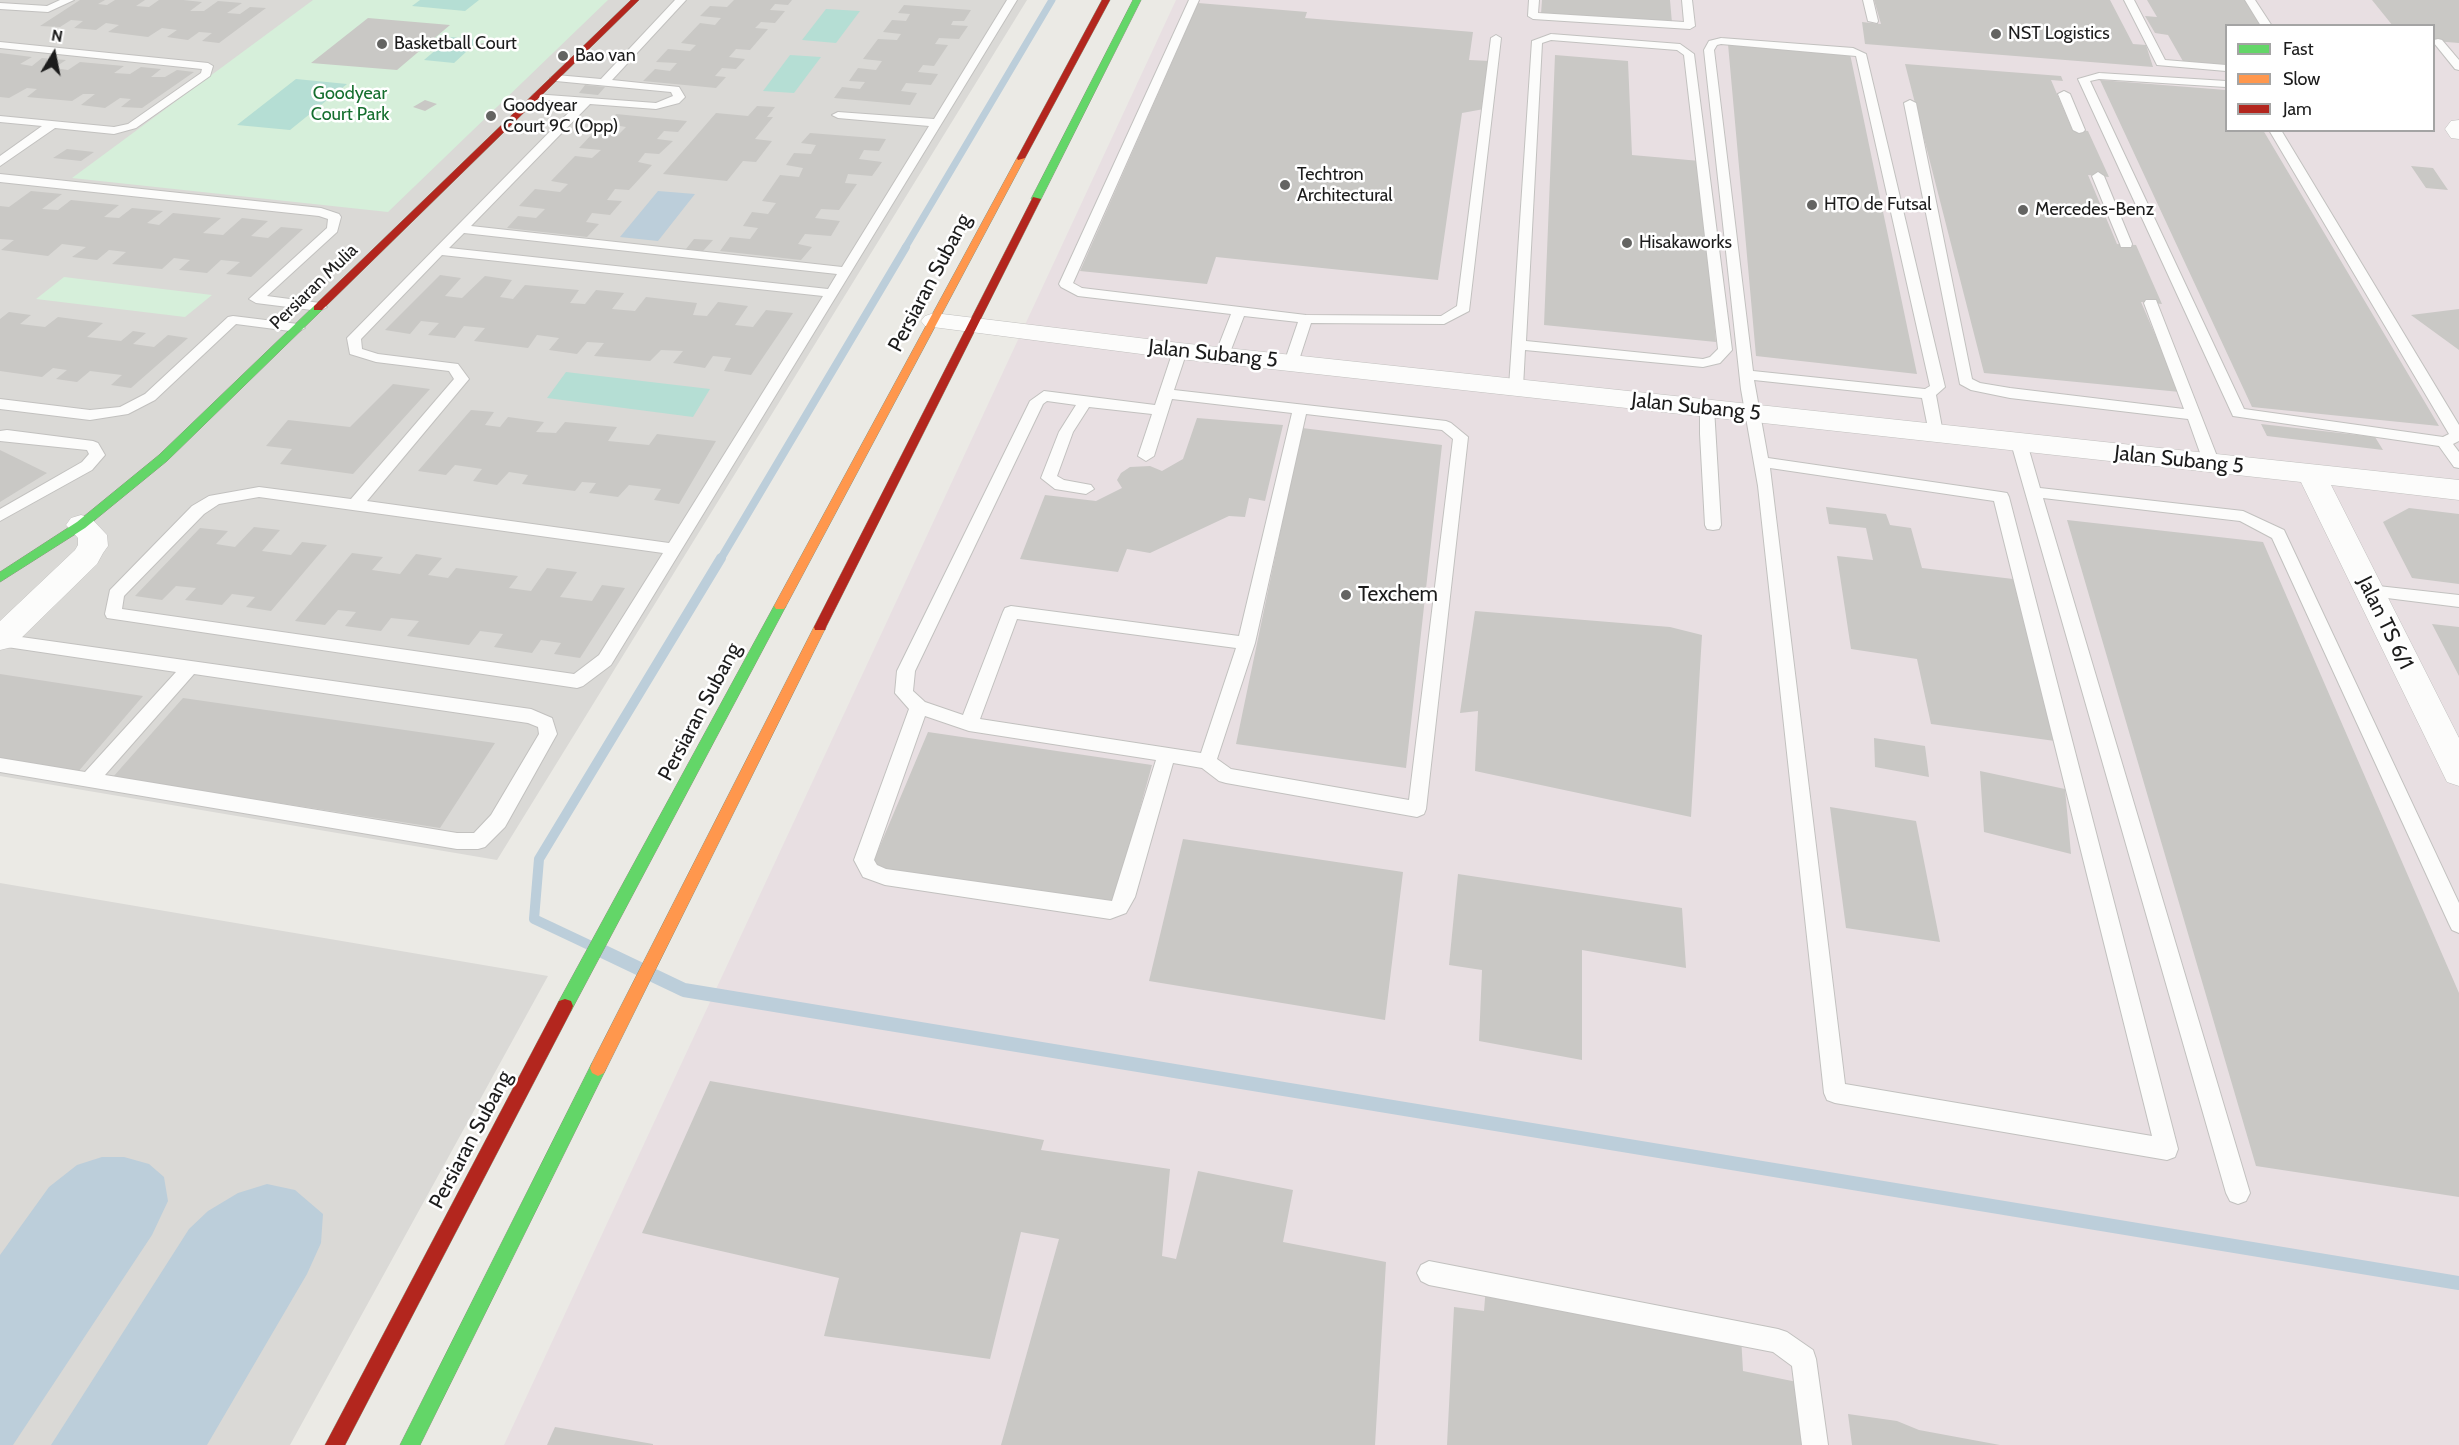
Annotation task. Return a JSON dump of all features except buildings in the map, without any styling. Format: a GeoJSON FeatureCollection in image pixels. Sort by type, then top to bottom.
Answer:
{"type":"FeatureCollection","features":[{"type":"Feature","properties":{"kind":"street","name":"Persiaran Mulia"},"geometry":{"type":"LineString","coordinates":[[0,578],[81,525],[163,458],[635,0]]}},
{"type":"Feature","properties":{"kind":"street","name":"Persiaran Subang"},"geometry":{"type":"LineString","coordinates":[[335,1445],[545,1044],[1106,0]]}},
{"type":"Feature","properties":{"kind":"street"},"geometry":{"type":"LineString","coordinates":[[410,1445],[681,902],[1137,0]]}},
{"type":"Feature","properties":{"kind":"street"},"geometry":{"type":"LineString","coordinates":[[2459,126],[2456,129],[2459,133]]}},
{"type":"Feature","properties":{"kind":"street","name":"Jalan Subang 5"},"geometry":{"type":"LineString","coordinates":[[934,321],[1180,351],[2459,490]]}},
{"type":"Feature","properties":{"kind":"street","name":"Jalan TS 6/1"},"geometry":{"type":"LineString","coordinates":[[2311,474],[2454,753]]}},
{"type":"Feature","properties":{"kind":"street"},"geometry":{"type":"LineString","coordinates":[[1,639],[86,557],[93,546],[92,535],[81,525]]}},
{"type":"Feature","properties":{"kind":"lane"},"geometry":{"type":"LineString","coordinates":[[20,8],[33,0]]}},
{"type":"Feature","properties":{"kind":"lane"},"geometry":{"type":"LineString","coordinates":[[0,6],[48,9],[69,0]]}},
{"type":"Feature","properties":{"kind":"lane"},"geometry":{"type":"LineString","coordinates":[[604,82],[681,0]]}},
{"type":"Feature","properties":{"kind":"lane"},"geometry":{"type":"LineString","coordinates":[[674,549],[259,492],[215,500],[198,510],[116,594],[113,614],[577,681],[605,660],[674,549],[832,292],[846,271],[1012,0]]}},
{"type":"Feature","properties":{"kind":"lane"},"geometry":{"type":"LineString","coordinates":[[1194,0],[1066,284],[1078,292],[1306,319],[1444,320],[1464,308],[1496,38]]}},
{"type":"Feature","properties":{"kind":"lane"},"geometry":{"type":"LineString","coordinates":[[1534,0],[1533,16],[1690,26],[1687,0]]}},
{"type":"Feature","properties":{"kind":"lane"},"geometry":{"type":"LineString","coordinates":[[1868,0],[1873,21]]}},
{"type":"Feature","properties":{"kind":"lane"},"geometry":{"type":"LineString","coordinates":[[2129,0],[2161,63],[2225,68]]}},
{"type":"Feature","properties":{"kind":"lane"},"geometry":{"type":"LineString","coordinates":[[2250,0],[2266,24]]}},
{"type":"Feature","properties":{"kind":"lane"},"geometry":{"type":"LineString","coordinates":[[1516,387],[1537,41],[1551,37],[1680,47],[1689,54],[1725,350],[1715,360],[1703,363],[1519,345]]}},
{"type":"Feature","properties":{"kind":"lane"},"geometry":{"type":"LineString","coordinates":[[1747,375],[1928,394],[1938,387],[1861,54],[1845,50],[1721,40],[1713,43],[1709,50],[1747,375],[1762,462],[1835,1093],[2167,1149],[2001,497],[1762,462]]}},
{"type":"Feature","properties":{"kind":"lane"},"geometry":{"type":"LineString","coordinates":[[2438,42],[2459,67]]}},
{"type":"Feature","properties":{"kind":"lane"},"geometry":{"type":"LineString","coordinates":[[0,45],[208,66],[206,74],[132,126],[114,131],[0,119]]}},
{"type":"Feature","properties":{"kind":"lane"},"geometry":{"type":"LineString","coordinates":[[2225,84],[2099,76],[2084,79],[2238,412],[2444,442],[2458,436],[2276,132]]}},
{"type":"Feature","properties":{"kind":"lane"},"geometry":{"type":"LineString","coordinates":[[538,96],[657,106],[675,101],[679,97],[675,89],[556,78]]}},
{"type":"Feature","properties":{"kind":"lane"},"geometry":{"type":"LineString","coordinates":[[2064,94],[2079,130]]}},
{"type":"Feature","properties":{"kind":"lane"},"geometry":{"type":"LineString","coordinates":[[355,505],[462,380],[453,367],[376,358],[355,351],[354,338],[587,100]]}},
{"type":"Feature","properties":{"kind":"lane"},"geometry":{"type":"LineString","coordinates":[[1910,103],[1965,381],[1976,387],[2010,393],[2192,415]]}},
{"type":"Feature","properties":{"kind":"lane"},"geometry":{"type":"LineString","coordinates":[[838,115],[937,123]]}},
{"type":"Feature","properties":{"kind":"lane"},"geometry":{"type":"LineString","coordinates":[[0,162],[53,124]]}},
{"type":"Feature","properties":{"kind":"lane"},"geometry":{"type":"LineString","coordinates":[[2098,176],[2126,244]]}},
{"type":"Feature","properties":{"kind":"lane"},"geometry":{"type":"LineString","coordinates":[[0,178],[321,212],[335,217],[333,228],[256,299],[320,307]]}},
{"type":"Feature","properties":{"kind":"lane"},"geometry":{"type":"LineString","coordinates":[[461,229],[846,271]]}},
{"type":"Feature","properties":{"kind":"lane"},"geometry":{"type":"LineString","coordinates":[[440,250],[832,292]]}},
{"type":"Feature","properties":{"kind":"lane"},"geometry":{"type":"LineString","coordinates":[[2151,303],[2212,464]]}},
{"type":"Feature","properties":{"kind":"lane"},"geometry":{"type":"LineString","coordinates":[[1222,355],[1239,311]]}},
{"type":"Feature","properties":{"kind":"lane"},"geometry":{"type":"LineString","coordinates":[[1291,363],[1306,319]]}},
{"type":"Feature","properties":{"kind":"lane"},"geometry":{"type":"LineString","coordinates":[[0,404],[90,415],[123,411],[150,397],[233,320],[298,328]]}},
{"type":"Feature","properties":{"kind":"lane"},"geometry":{"type":"LineString","coordinates":[[1146,456],[1180,351]]}},
{"type":"Feature","properties":{"kind":"lane"},"geometry":{"type":"LineString","coordinates":[[1161,410],[1044,396],[1037,401],[906,671],[904,693],[919,706],[969,724],[1167,753],[1207,761],[1226,776],[1417,809],[1461,437],[1446,426],[1166,394]]}},
{"type":"Feature","properties":{"kind":"lane"},"geometry":{"type":"LineString","coordinates":[[1928,394],[1936,434]]}},
{"type":"Feature","properties":{"kind":"lane"},"geometry":{"type":"LineString","coordinates":[[1085,402],[1066,432],[1049,478],[1060,485],[1086,489]]}},
{"type":"Feature","properties":{"kind":"lane"},"geometry":{"type":"LineString","coordinates":[[1707,408],[1713,525]]}},
{"type":"Feature","properties":{"kind":"lane"},"geometry":{"type":"LineString","coordinates":[[1207,761],[1246,643],[1300,409]]}},
{"type":"Feature","properties":{"kind":"lane"},"geometry":{"type":"LineString","coordinates":[[0,436],[93,446],[97,454],[87,466],[0,516]]}},
{"type":"Feature","properties":{"kind":"lane"},"geometry":{"type":"LineString","coordinates":[[2019,442],[2238,1193]]}},
{"type":"Feature","properties":{"kind":"lane"},"geometry":{"type":"LineString","coordinates":[[2444,442],[2459,463]]}},
{"type":"Feature","properties":{"kind":"lane"},"geometry":{"type":"LineString","coordinates":[[2033,492],[2243,516],[2278,534],[2459,924]]}},
{"type":"Feature","properties":{"kind":"lane"},"geometry":{"type":"LineString","coordinates":[[2369,591],[2459,601]]}},
{"type":"Feature","properties":{"kind":"lane"},"geometry":{"type":"LineString","coordinates":[[969,724],[1011,612],[1246,643]]}},
{"type":"Feature","properties":{"kind":"lane"},"geometry":{"type":"LineString","coordinates":[[0,765],[458,841],[478,841],[498,821],[548,734],[546,723],[531,716],[1,639]]}},
{"type":"Feature","properties":{"kind":"lane"},"geometry":{"type":"LineString","coordinates":[[89,780],[191,666]]}},
{"type":"Feature","properties":{"kind":"lane"},"geometry":{"type":"LineString","coordinates":[[919,706],[864,860],[870,871],[885,877],[1110,910],[1119,908],[1125,897],[1167,753]]}},
{"type":"Feature","properties":{"kind":"lane"},"geometry":{"type":"LineString","coordinates":[[1429,1272],[1778,1341],[1804,1359],[1815,1445]]}},
{"type":"Feature","properties":{"kind":"shaded area"},"geometry":{"type":"Polygon","coordinates":[[[0,0],[1027,0],[497,860],[0,776],[0,0]]]}},
{"type":"Feature","properties":{"kind":"shaded area"},"geometry":{"type":"Polygon","coordinates":[[[420,0],[479,0],[465,11],[412,6],[420,0]]]}},
{"type":"Feature","properties":{"kind":"shaded area"},"geometry":{"type":"Polygon","coordinates":[[[1176,0],[2459,0],[2459,1445],[504,1445],[1176,0]]]}},
{"type":"Feature","properties":{"kind":"shaded area"},"geometry":{"type":"Polygon","coordinates":[[[826,9],[860,11],[836,43],[802,40],[826,9]]]}},
{"type":"Feature","properties":{"kind":"shaded area"},"geometry":{"type":"Polygon","coordinates":[[[451,37],[479,40],[454,63],[424,60],[451,37]]]}},
{"type":"Feature","properties":{"kind":"shaded area"},"geometry":{"type":"Polygon","coordinates":[[[790,55],[821,57],[794,93],[763,91],[790,55]]]}},
{"type":"Feature","properties":{"kind":"shaded area"},"geometry":{"type":"Polygon","coordinates":[[[296,79],[347,84],[290,130],[237,125],[296,79]]]}},
{"type":"Feature","properties":{"kind":"shaded area"},"geometry":{"type":"Polygon","coordinates":[[[658,191],[695,194],[658,241],[620,237],[658,191]]]}},
{"type":"Feature","properties":{"kind":"shaded area"},"geometry":{"type":"Polygon","coordinates":[[[566,372],[710,389],[693,417],[547,398],[566,372]]]}},
{"type":"Feature","properties":{"kind":"shaded area"},"geometry":{"type":"Polygon","coordinates":[[[0,883],[548,976],[290,1445],[0,1445],[0,883]]]}},
{"type":"Feature","properties":{"kind":"shaded area"},"geometry":{"type":"Polygon","coordinates":[[[102,1157],[124,1157],[149,1164],[164,1177],[168,1201],[152,1235],[13,1445],[0,1445],[0,1255],[49,1187],[77,1165],[102,1157]]]}},
{"type":"Feature","properties":{"kind":"shaded area"},"geometry":{"type":"Polygon","coordinates":[[[267,1184],[295,1190],[323,1214],[321,1243],[307,1274],[207,1445],[51,1445],[189,1229],[208,1211],[238,1193],[267,1184]]]}},
{"type":"Feature","properties":{"kind":"green space","name":"Goodyear Court Park"},"geometry":{"type":"Polygon","coordinates":[[[313,0],[608,0],[388,212],[72,178],[313,0]]]}},
{"type":"Feature","properties":{"kind":"green space"},"geometry":{"type":"Polygon","coordinates":[[[64,277],[212,295],[185,317],[36,299],[64,277]]]}},
{"type":"Feature","properties":{"kind":"waterway"},"geometry":{"type":"LineString","coordinates":[[905,248],[1052,0]]}},
{"type":"Feature","properties":{"kind":"waterway"},"geometry":{"type":"LineString","coordinates":[[720,560],[906,247]]}},
{"type":"Feature","properties":{"kind":"waterway"},"geometry":{"type":"LineString","coordinates":[[604,952],[534,919],[539,859],[721,558]]}},
{"type":"Feature","properties":{"kind":"waterway"},"geometry":{"type":"LineString","coordinates":[[600,950],[684,990],[2459,1283]]}},
{"type":"Feature","properties":{"kind":"traffic: fast"},"geometry":{"type":"LineString","coordinates":[[1036,199],[1137,0]]}},
{"type":"Feature","properties":{"kind":"traffic: fast"},"geometry":{"type":"LineString","coordinates":[[0,578],[81,525],[163,458],[318,308]]}},
{"type":"Feature","properties":{"kind":"traffic: fast"},"geometry":{"type":"LineString","coordinates":[[565,1006],[780,606]]}},
{"type":"Feature","properties":{"kind":"traffic: fast"},"geometry":{"type":"LineString","coordinates":[[410,1445],[598,1068]]}},
{"type":"Feature","properties":{"kind":"traffic: slow"},"geometry":{"type":"LineString","coordinates":[[780,606],[1021,158]]}},
{"type":"Feature","properties":{"kind":"traffic: slow"},"geometry":{"type":"LineString","coordinates":[[598,1068],[820,627]]}},
{"type":"Feature","properties":{"kind":"traffic: jam"},"geometry":{"type":"LineString","coordinates":[[318,308],[635,0]]}},
{"type":"Feature","properties":{"kind":"traffic: jam"},"geometry":{"type":"LineString","coordinates":[[1021,158],[1106,0]]}},
{"type":"Feature","properties":{"kind":"traffic: jam"},"geometry":{"type":"LineString","coordinates":[[820,627],[1036,199]]}},
{"type":"Feature","properties":{"kind":"traffic: jam"},"geometry":{"type":"LineString","coordinates":[[335,1445],[565,1006]]}},
{"type":"Feature","properties":{"kind":"place","name":"NST Logistics"},"geometry":{"type":"Point","coordinates":[1996,34]}},
{"type":"Feature","properties":{"kind":"place","name":"Basketball Court"},"geometry":{"type":"Point","coordinates":[382,44]}},
{"type":"Feature","properties":{"kind":"place","name":"Bao van"},"geometry":{"type":"Point","coordinates":[563,56]}},
{"type":"Feature","properties":{"kind":"place","name":"Goodyear Court 9C (Opp)"},"geometry":{"type":"Point","coordinates":[491,116]}},
{"type":"Feature","properties":{"kind":"place","name":"Techtron Architectural"},"geometry":{"type":"Point","coordinates":[1285,185]}},
{"type":"Feature","properties":{"kind":"place","name":"HTO de Futsal"},"geometry":{"type":"Point","coordinates":[1812,205]}},
{"type":"Feature","properties":{"kind":"place","name":"Mercedes-Benz"},"geometry":{"type":"Point","coordinates":[2023,210]}},
{"type":"Feature","properties":{"kind":"place","name":"Hisakaworks"},"geometry":{"type":"Point","coordinates":[1627,243]}},
{"type":"Feature","properties":{"kind":"place","name":"Texchem"},"geometry":{"type":"Point","coordinates":[1346,595]}}]}
